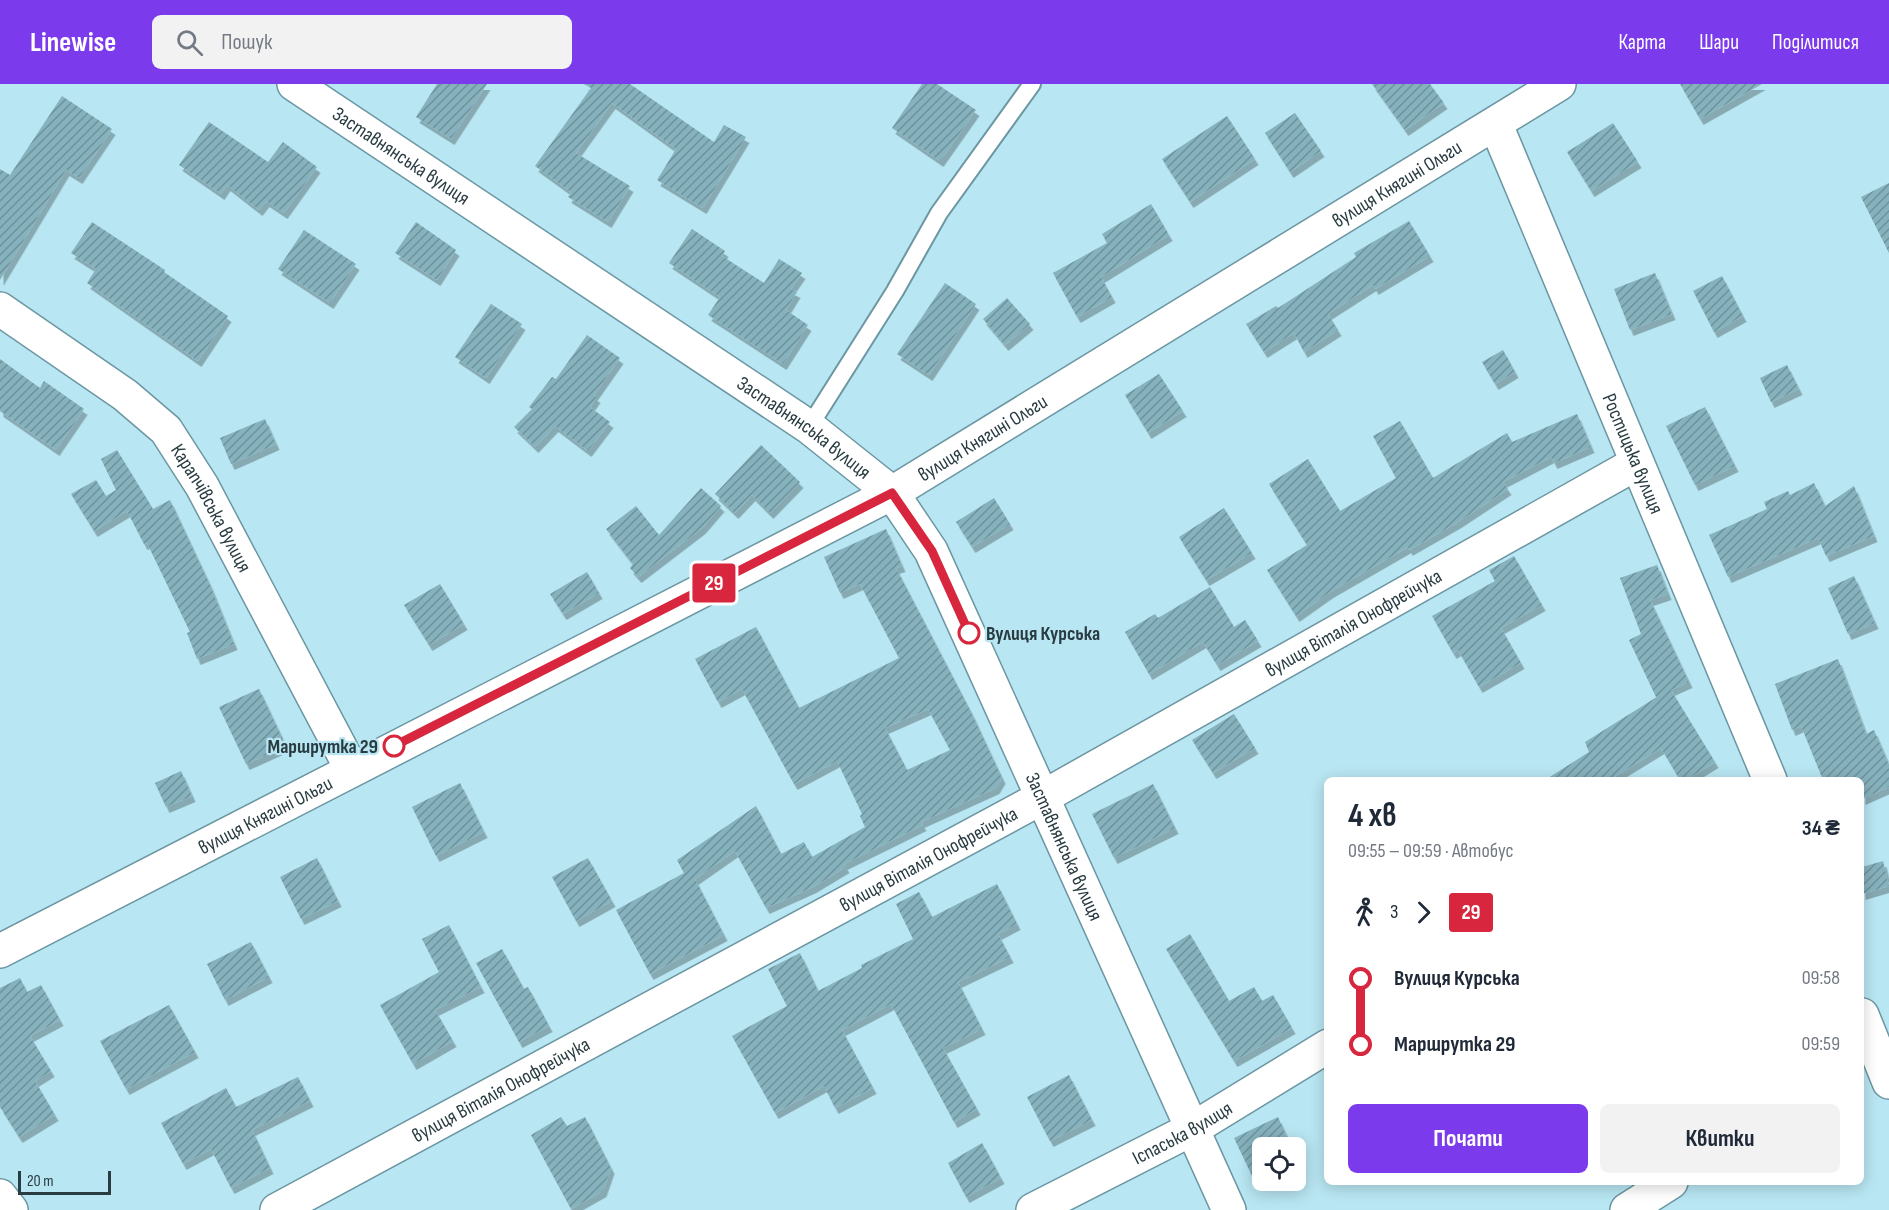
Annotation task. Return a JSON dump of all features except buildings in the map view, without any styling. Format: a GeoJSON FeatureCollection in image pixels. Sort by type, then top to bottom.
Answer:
{"type":"FeatureCollection","features":[{"type":"Feature","properties":{"kind":"street","name":"Заставнянська вулиця"},"geometry":{"type":"LineString","coordinates":[[294,84],[809,427],[892,493],[932,551],[1229,1210]]}},
{"type":"Feature","properties":{"kind":"street","name":"вулиця Княгині Ольги"},"geometry":{"type":"LineString","coordinates":[[0,951],[351,768],[892,493],[1496,125],[1559,84]]}},
{"type":"Feature","properties":{"kind":"street","name":"Ростицька вулиця"},"geometry":{"type":"LineString","coordinates":[[1496,125],[1766,777]]}},
{"type":"Feature","properties":{"kind":"street","name":"Карапчівська вулиця"},"geometry":{"type":"LineString","coordinates":[[0,309],[124,395],[166,430],[202,486],[351,768]]}},
{"type":"Feature","properties":{"kind":"street","name":"вулиця Віталія Онофрейчука"},"geometry":{"type":"LineString","coordinates":[[277,1210],[1043,796],[1637,463]]}},
{"type":"Feature","properties":{"kind":"street"},"geometry":{"type":"LineString","coordinates":[[1864,1029],[1868,1056],[1889,1082]]}},
{"type":"Feature","properties":{"kind":"street","name":"Іспаська вулиця"},"geometry":{"type":"LineString","coordinates":[[1033,1210],[1194,1128],[1324,1048]]}},
{"type":"Feature","properties":{"kind":"street"},"geometry":{"type":"LineString","coordinates":[[1627,1210],[1666,1185]]}},
{"type":"Feature","properties":{"kind":"street"},"geometry":{"type":"LineString","coordinates":[[0,1196],[11,1210]]}},
{"type":"Feature","properties":{"kind":"lane"},"geometry":{"type":"LineString","coordinates":[[809,427],[895,291],[939,213],[1032,84]]}},
{"type":"Feature","properties":{"kind":"bus line","name":"29"},"geometry":{"type":"LineString","coordinates":[[394,746],[892,493],[932,551],[969,633]]}},
{"type":"Feature","properties":{"kind":"place","name":"Вулиця Курська"},"geometry":{"type":"Point","coordinates":[969,633]}},
{"type":"Feature","properties":{"kind":"place","name":"Маршрутка 29"},"geometry":{"type":"Point","coordinates":[394,746]}}]}
